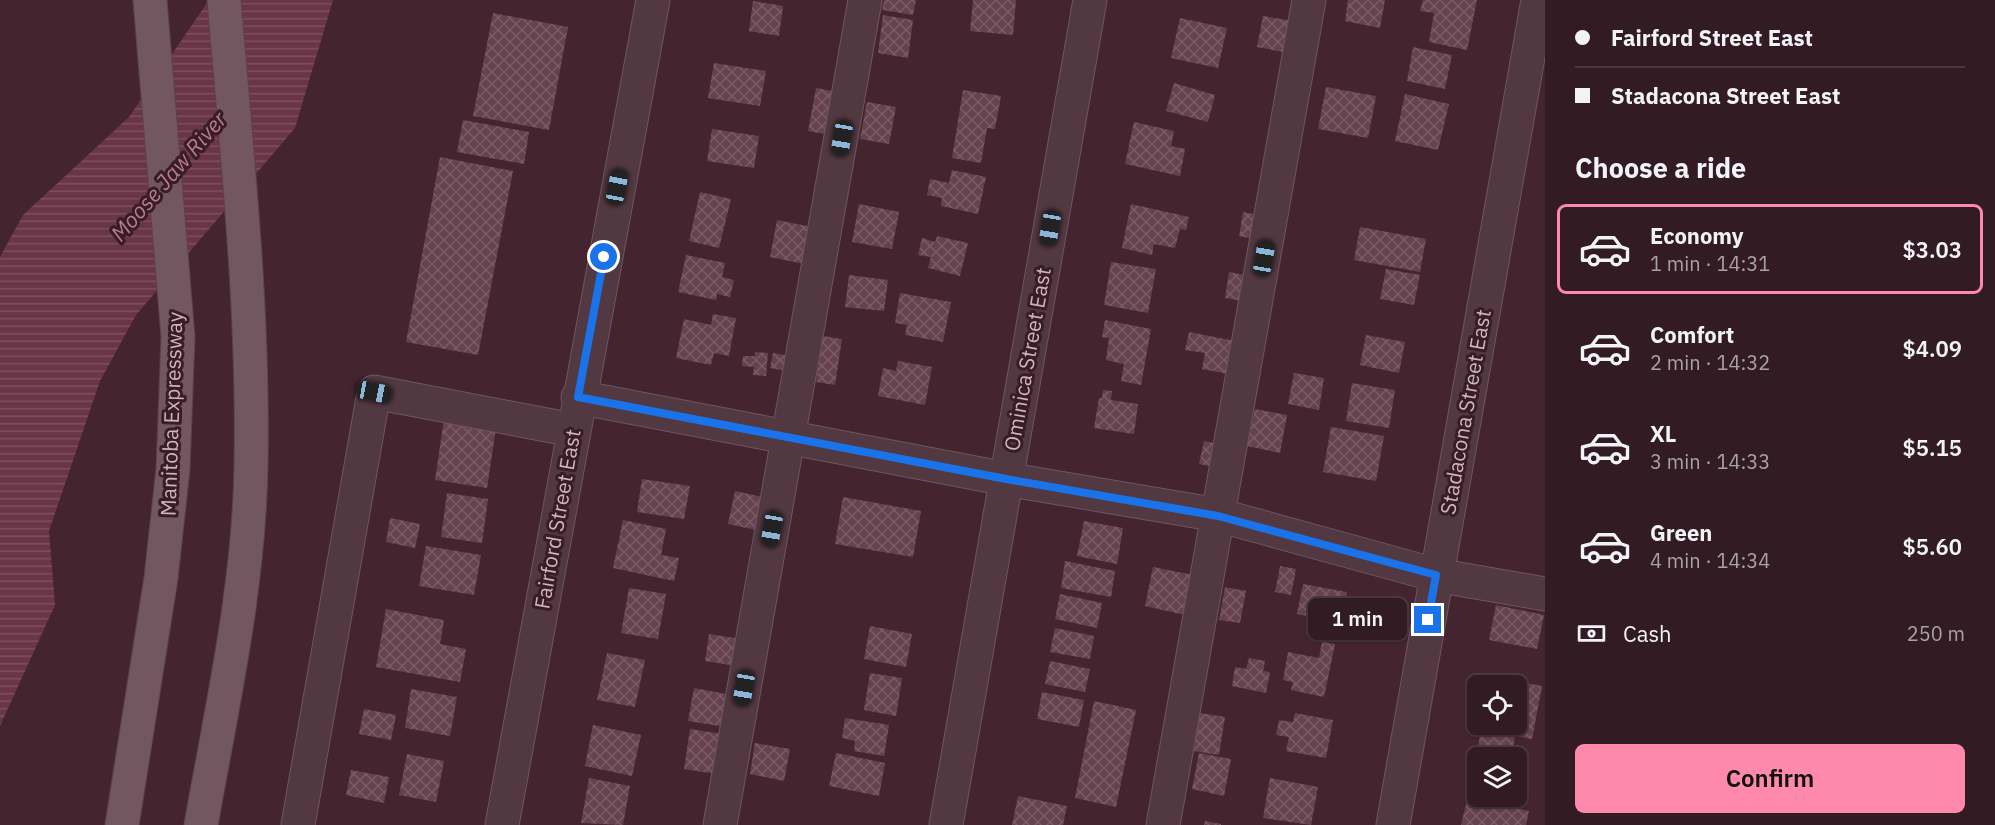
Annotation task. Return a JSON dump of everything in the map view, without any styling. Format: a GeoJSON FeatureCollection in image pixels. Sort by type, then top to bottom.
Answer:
{"type":"FeatureCollection","features":[{"type":"Feature","properties":{"kind":"main road","name":"Manitoba Expressway"},"geometry":{"type":"LineString","coordinates":[[122,825],[138,738],[164,556],[173,469],[178,337],[150,0]]}},
{"type":"Feature","properties":{"kind":"main road"},"geometry":{"type":"LineString","coordinates":[[201,825],[238,632],[252,467],[246,268],[224,0]]}},
{"type":"Feature","properties":{"kind":"street","name":"Fairford Street East"},"geometry":{"type":"LineString","coordinates":[[502,825],[652,0]]}},
{"type":"Feature","properties":{"kind":"street"},"geometry":{"type":"LineString","coordinates":[[720,825],[865,0]]}},
{"type":"Feature","properties":{"kind":"street","name":"Ominica Street East"},"geometry":{"type":"LineString","coordinates":[[946,825],[1090,0]]}},
{"type":"Feature","properties":{"kind":"street"},"geometry":{"type":"LineString","coordinates":[[1163,825],[1309,0]]}},
{"type":"Feature","properties":{"kind":"street","name":"Stadacona Street East"},"geometry":{"type":"LineString","coordinates":[[1393,825],[1538,0]]}},
{"type":"Feature","properties":{"kind":"street"},"geometry":{"type":"LineString","coordinates":[[298,825],[374,392],[573,430]]}},
{"type":"Feature","properties":{"kind":"street"},"geometry":{"type":"LineString","coordinates":[[578,397],[1006,479],[1218,516],[1436,575],[1545,594]]}},
{"type":"Feature","properties":{"kind":"water","name":"Moose Jaw River"},"geometry":{"type":"Polygon","coordinates":[[[209,0],[333,0],[295,128],[136,315],[100,381],[49,531],[55,605],[0,726],[0,257],[23,215],[129,117],[209,0]]]}},
{"type":"Feature","properties":{"kind":"building"},"geometry":{"type":"Polygon","coordinates":[[[884,0],[916,0],[913,15],[882,10],[884,0]]]}},
{"type":"Feature","properties":{"kind":"building"},"geometry":{"type":"Polygon","coordinates":[[[973,0],[1016,0],[1013,35],[970,31],[973,0]]]}},
{"type":"Feature","properties":{"kind":"building"},"geometry":{"type":"Polygon","coordinates":[[[1348,0],[1385,0],[1380,28],[1345,21],[1348,0]]]}},
{"type":"Feature","properties":{"kind":"building"},"geometry":{"type":"Polygon","coordinates":[[[1423,0],[1477,0],[1467,50],[1429,42],[1434,13],[1420,11],[1423,0]]]}},
{"type":"Feature","properties":{"kind":"building"},"geometry":{"type":"Polygon","coordinates":[[[753,1],[783,6],[779,36],[749,31],[753,1]]]}},
{"type":"Feature","properties":{"kind":"building"},"geometry":{"type":"Polygon","coordinates":[[[493,13],[568,27],[549,130],[473,116],[493,13]]]}},
{"type":"Feature","properties":{"kind":"building"},"geometry":{"type":"Polygon","coordinates":[[[883,15],[913,20],[908,58],[878,53],[883,15]]]}},
{"type":"Feature","properties":{"kind":"building"},"geometry":{"type":"Polygon","coordinates":[[[1263,16],[1300,22],[1294,54],[1257,47],[1263,16]]]}},
{"type":"Feature","properties":{"kind":"building"},"geometry":{"type":"Polygon","coordinates":[[[1180,18],[1227,28],[1218,68],[1171,58],[1180,18]]]}},
{"type":"Feature","properties":{"kind":"building"},"geometry":{"type":"Polygon","coordinates":[[[1413,47],[1452,55],[1445,89],[1407,81],[1413,47]]]}},
{"type":"Feature","properties":{"kind":"building"},"geometry":{"type":"Polygon","coordinates":[[[714,63],[766,71],[760,106],[708,98],[714,63]]]}},
{"type":"Feature","properties":{"kind":"building"},"geometry":{"type":"Polygon","coordinates":[[[1174,83],[1215,95],[1208,122],[1166,111],[1174,83]]]}},
{"type":"Feature","properties":{"kind":"building"},"geometry":{"type":"Polygon","coordinates":[[[1326,87],[1376,96],[1368,138],[1318,129],[1326,87]]]}},
{"type":"Feature","properties":{"kind":"building"},"geometry":{"type":"Polygon","coordinates":[[[816,88],[838,92],[830,135],[808,131],[816,88]]]}},
{"type":"Feature","properties":{"kind":"building"},"geometry":{"type":"Polygon","coordinates":[[[963,90],[1001,96],[995,129],[987,128],[981,163],[952,158],[963,90]]]}},
{"type":"Feature","properties":{"kind":"building"},"geometry":{"type":"Polygon","coordinates":[[[1405,94],[1449,104],[1438,150],[1395,141],[1405,94]]]}},
{"type":"Feature","properties":{"kind":"building"},"geometry":{"type":"Polygon","coordinates":[[[867,102],[896,107],[889,144],[860,139],[867,102]]]}},
{"type":"Feature","properties":{"kind":"building"},"geometry":{"type":"Polygon","coordinates":[[[463,120],[529,132],[524,164],[457,152],[463,120]]]}},
{"type":"Feature","properties":{"kind":"building"},"geometry":{"type":"Polygon","coordinates":[[[1134,122],[1174,131],[1171,146],[1185,149],[1180,176],[1125,164],[1134,122]]]}},
{"type":"Feature","properties":{"kind":"building"},"geometry":{"type":"Polygon","coordinates":[[[712,129],[759,136],[754,168],[707,161],[712,129]]]}},
{"type":"Feature","properties":{"kind":"building"},"geometry":{"type":"Polygon","coordinates":[[[440,157],[513,171],[478,355],[406,342],[440,157]]]}},
{"type":"Feature","properties":{"kind":"building"},"geometry":{"type":"Polygon","coordinates":[[[952,170],[986,177],[978,214],[941,206],[942,198],[927,195],[930,179],[949,183],[952,170]]]}},
{"type":"Feature","properties":{"kind":"building"},"geometry":{"type":"Polygon","coordinates":[[[700,192],[731,199],[719,248],[689,241],[700,192]]]}},
{"type":"Feature","properties":{"kind":"building"},"geometry":{"type":"Polygon","coordinates":[[[859,204],[899,212],[892,249],[852,242],[859,204]]]}},
{"type":"Feature","properties":{"kind":"building"},"geometry":{"type":"Polygon","coordinates":[[[1131,204],[1189,217],[1186,230],[1180,229],[1175,248],[1154,244],[1152,255],[1122,248],[1131,204]]]}},
{"type":"Feature","properties":{"kind":"building"},"geometry":{"type":"Polygon","coordinates":[[[1243,212],[1263,216],[1259,240],[1239,236],[1243,212]]]}},
{"type":"Feature","properties":{"kind":"building"},"geometry":{"type":"Polygon","coordinates":[[[777,220],[817,228],[809,265],[770,257],[777,220]]]}},
{"type":"Feature","properties":{"kind":"building"},"geometry":{"type":"Polygon","coordinates":[[[1360,227],[1426,239],[1420,272],[1354,260],[1360,227]]]}},
{"type":"Feature","properties":{"kind":"building"},"geometry":{"type":"Polygon","coordinates":[[[937,236],[968,243],[960,276],[928,268],[931,257],[918,255],[922,238],[935,242],[937,236]]]}},
{"type":"Feature","properties":{"kind":"building"},"geometry":{"type":"Polygon","coordinates":[[[686,255],[725,263],[722,277],[734,280],[730,297],[717,294],[716,300],[678,292],[686,255]]]}},
{"type":"Feature","properties":{"kind":"building"},"geometry":{"type":"Polygon","coordinates":[[[1111,262],[1156,269],[1148,313],[1104,305],[1111,262]]]}},
{"type":"Feature","properties":{"kind":"building"},"geometry":{"type":"Polygon","coordinates":[[[1386,269],[1420,275],[1414,305],[1380,299],[1386,269]]]}},
{"type":"Feature","properties":{"kind":"building"},"geometry":{"type":"Polygon","coordinates":[[[1229,272],[1254,277],[1250,302],[1225,298],[1229,272]]]}},
{"type":"Feature","properties":{"kind":"building"},"geometry":{"type":"Polygon","coordinates":[[[849,275],[888,280],[884,311],[845,307],[849,275]]]}},
{"type":"Feature","properties":{"kind":"building"},"geometry":{"type":"Polygon","coordinates":[[[900,293],[951,302],[943,342],[905,335],[907,325],[895,323],[900,293]]]}},
{"type":"Feature","properties":{"kind":"building"},"geometry":{"type":"Polygon","coordinates":[[[713,314],[736,318],[729,356],[714,353],[711,365],[676,358],[684,319],[711,325],[713,314]]]}},
{"type":"Feature","properties":{"kind":"building"},"geometry":{"type":"Polygon","coordinates":[[[1105,320],[1151,329],[1141,385],[1121,381],[1124,364],[1106,360],[1109,338],[1102,337],[1105,320]]]}},
{"type":"Feature","properties":{"kind":"building"},"geometry":{"type":"Polygon","coordinates":[[[1189,332],[1240,342],[1234,375],[1202,369],[1205,353],[1185,350],[1189,332]]]}},
{"type":"Feature","properties":{"kind":"building"},"geometry":{"type":"Polygon","coordinates":[[[1366,335],[1405,342],[1399,373],[1360,365],[1366,335]]]}},
{"type":"Feature","properties":{"kind":"building"},"geometry":{"type":"Polygon","coordinates":[[[823,336],[842,339],[835,385],[816,382],[823,336]]]}},
{"type":"Feature","properties":{"kind":"building"},"geometry":{"type":"Polygon","coordinates":[[[755,352],[768,353],[766,376],[753,375],[754,367],[742,366],[743,356],[755,356],[755,352]]]}},
{"type":"Feature","properties":{"kind":"building"},"geometry":{"type":"Polygon","coordinates":[[[773,353],[790,356],[787,371],[770,368],[773,353]]]}},
{"type":"Feature","properties":{"kind":"building"},"geometry":{"type":"Polygon","coordinates":[[[898,361],[932,367],[925,405],[878,396],[883,368],[896,371],[898,361]]]}},
{"type":"Feature","properties":{"kind":"building"},"geometry":{"type":"Polygon","coordinates":[[[1294,373],[1324,378],[1319,410],[1288,404],[1294,373]]]}},
{"type":"Feature","properties":{"kind":"building"},"geometry":{"type":"Polygon","coordinates":[[[1352,383],[1395,390],[1389,428],[1346,421],[1352,383]]]}},
{"type":"Feature","properties":{"kind":"building"},"geometry":{"type":"Polygon","coordinates":[[[1103,390],[1112,391],[1111,400],[1138,404],[1134,434],[1094,428],[1099,398],[1102,398],[1103,390]]]}},
{"type":"Feature","properties":{"kind":"building"},"geometry":{"type":"Polygon","coordinates":[[[1255,409],[1287,415],[1280,453],[1247,446],[1255,409]]]}},
{"type":"Feature","properties":{"kind":"building"},"geometry":{"type":"Polygon","coordinates":[[[444,419],[496,428],[487,488],[435,480],[444,419]]]}},
{"type":"Feature","properties":{"kind":"building"},"geometry":{"type":"Polygon","coordinates":[[[1331,427],[1384,436],[1376,481],[1323,472],[1331,427]]]}},
{"type":"Feature","properties":{"kind":"building"},"geometry":{"type":"Polygon","coordinates":[[[1204,441],[1218,444],[1214,467],[1199,464],[1204,441]]]}},
{"type":"Feature","properties":{"kind":"building"},"geometry":{"type":"Polygon","coordinates":[[[642,479],[690,486],[684,519],[637,512],[642,479]]]}},
{"type":"Feature","properties":{"kind":"building"},"geometry":{"type":"Polygon","coordinates":[[[735,491],[768,498],[761,531],[728,524],[735,491]]]}},
{"type":"Feature","properties":{"kind":"building"},"geometry":{"type":"Polygon","coordinates":[[[447,493],[488,499],[482,543],[441,537],[447,493]]]}},
{"type":"Feature","properties":{"kind":"building"},"geometry":{"type":"Polygon","coordinates":[[[843,497],[921,511],[913,557],[835,544],[843,497]]]}},
{"type":"Feature","properties":{"kind":"building"},"geometry":{"type":"Polygon","coordinates":[[[390,518],[420,524],[415,548],[386,542],[390,518]]]}},
{"type":"Feature","properties":{"kind":"building"},"geometry":{"type":"Polygon","coordinates":[[[623,520],[666,529],[661,555],[679,558],[674,581],[613,568],[623,520]]]}},
{"type":"Feature","properties":{"kind":"building"},"geometry":{"type":"Polygon","coordinates":[[[1084,521],[1123,528],[1117,564],[1077,556],[1084,521]]]}},
{"type":"Feature","properties":{"kind":"building"},"geometry":{"type":"Polygon","coordinates":[[[426,546],[481,555],[474,595],[419,586],[426,546]]]}},
{"type":"Feature","properties":{"kind":"building"},"geometry":{"type":"Polygon","coordinates":[[[1065,561],[1115,571],[1111,597],[1061,588],[1065,561]]]}},
{"type":"Feature","properties":{"kind":"building"},"geometry":{"type":"Polygon","coordinates":[[[1280,566],[1296,569],[1291,595],[1275,592],[1280,566]]]}},
{"type":"Feature","properties":{"kind":"building"},"geometry":{"type":"Polygon","coordinates":[[[1153,567],[1193,575],[1185,615],[1145,606],[1153,567]]]}},
{"type":"Feature","properties":{"kind":"building"},"geometry":{"type":"Polygon","coordinates":[[[1303,584],[1347,592],[1341,623],[1297,614],[1303,584]]]}},
{"type":"Feature","properties":{"kind":"building"},"geometry":{"type":"Polygon","coordinates":[[[1225,587],[1246,591],[1240,623],[1219,620],[1225,587]]]}},
{"type":"Feature","properties":{"kind":"building"},"geometry":{"type":"Polygon","coordinates":[[[629,588],[666,594],[658,639],[621,633],[629,588]]]}},
{"type":"Feature","properties":{"kind":"building"},"geometry":{"type":"Polygon","coordinates":[[[1060,594],[1102,603],[1097,628],[1055,619],[1060,594]]]}},
{"type":"Feature","properties":{"kind":"building"},"geometry":{"type":"Polygon","coordinates":[[[1496,605],[1544,615],[1537,649],[1489,640],[1496,605]]]}},
{"type":"Feature","properties":{"kind":"building"},"geometry":{"type":"Polygon","coordinates":[[[386,609],[444,620],[440,644],[466,649],[460,682],[376,667],[386,609]]]}},
{"type":"Feature","properties":{"kind":"building"},"geometry":{"type":"Polygon","coordinates":[[[870,626],[912,634],[906,667],[864,659],[870,626]]]}},
{"type":"Feature","properties":{"kind":"building"},"geometry":{"type":"Polygon","coordinates":[[[1055,628],[1094,636],[1090,659],[1050,652],[1055,628]]]}},
{"type":"Feature","properties":{"kind":"building"},"geometry":{"type":"Polygon","coordinates":[[[709,634],[741,639],[736,666],[705,661],[709,634]]]}},
{"type":"Feature","properties":{"kind":"building"},"geometry":{"type":"Polygon","coordinates":[[[1322,642],[1335,644],[1324,697],[1291,690],[1293,682],[1283,680],[1288,652],[1319,658],[1322,642]]]}},
{"type":"Feature","properties":{"kind":"building"},"geometry":{"type":"Polygon","coordinates":[[[607,653],[645,660],[635,707],[597,700],[607,653]]]}},
{"type":"Feature","properties":{"kind":"building"},"geometry":{"type":"Polygon","coordinates":[[[1249,658],[1265,661],[1263,671],[1270,672],[1266,693],[1232,686],[1235,667],[1246,669],[1249,658]]]}},
{"type":"Feature","properties":{"kind":"building"},"geometry":{"type":"Polygon","coordinates":[[[1050,661],[1090,669],[1085,692],[1045,684],[1050,661]]]}},
{"type":"Feature","properties":{"kind":"building"},"geometry":{"type":"Polygon","coordinates":[[[870,673],[902,678],[896,716],[864,710],[870,673]]]}},
{"type":"Feature","properties":{"kind":"building"},"geometry":{"type":"Polygon","coordinates":[[[1527,683],[1542,686],[1532,739],[1515,736],[1513,747],[1478,747],[1480,735],[1527,735],[1527,683]]]}},
{"type":"Feature","properties":{"kind":"building"},"geometry":{"type":"Polygon","coordinates":[[[694,688],[731,695],[725,727],[688,721],[694,688]]]}},
{"type":"Feature","properties":{"kind":"building"},"geometry":{"type":"Polygon","coordinates":[[[411,689],[457,697],[450,736],[405,728],[411,689]]]}},
{"type":"Feature","properties":{"kind":"building"},"geometry":{"type":"Polygon","coordinates":[[[1042,692],[1084,700],[1079,727],[1037,719],[1042,692]]]}},
{"type":"Feature","properties":{"kind":"building"},"geometry":{"type":"Polygon","coordinates":[[[1094,701],[1136,710],[1116,807],[1075,798],[1094,701]]]}},
{"type":"Feature","properties":{"kind":"building"},"geometry":{"type":"Polygon","coordinates":[[[364,709],[396,715],[391,740],[359,734],[364,709]]]}},
{"type":"Feature","properties":{"kind":"building"},"geometry":{"type":"Polygon","coordinates":[[[1200,713],[1225,717],[1219,755],[1194,751],[1200,713]]]}},
{"type":"Feature","properties":{"kind":"building"},"geometry":{"type":"Polygon","coordinates":[[[1295,713],[1333,720],[1326,758],[1286,751],[1289,737],[1276,735],[1279,720],[1293,722],[1295,713]]]}},
{"type":"Feature","properties":{"kind":"building"},"geometry":{"type":"Polygon","coordinates":[[[845,718],[889,725],[884,756],[854,751],[855,741],[842,738],[845,718]]]}},
{"type":"Feature","properties":{"kind":"building"},"geometry":{"type":"Polygon","coordinates":[[[593,725],[641,735],[632,776],[585,766],[593,725]]]}},
{"type":"Feature","properties":{"kind":"building"},"geometry":{"type":"Polygon","coordinates":[[[690,729],[723,734],[716,774],[684,769],[690,729]]]}},
{"type":"Feature","properties":{"kind":"building"},"geometry":{"type":"Polygon","coordinates":[[[755,743],[790,749],[784,781],[750,774],[755,743]]]}},
{"type":"Feature","properties":{"kind":"building"},"geometry":{"type":"Polygon","coordinates":[[[836,753],[885,763],[879,796],[829,786],[836,753]]]}},
{"type":"Feature","properties":{"kind":"building"},"geometry":{"type":"Polygon","coordinates":[[[1199,753],[1231,759],[1224,796],[1192,789],[1199,753]]]}},
{"type":"Feature","properties":{"kind":"building"},"geometry":{"type":"Polygon","coordinates":[[[407,754],[444,761],[436,802],[399,795],[407,754]]]}},
{"type":"Feature","properties":{"kind":"building"},"geometry":{"type":"Polygon","coordinates":[[[351,770],[389,777],[384,803],[346,795],[351,770]]]}},
{"type":"Feature","properties":{"kind":"building"},"geometry":{"type":"Polygon","coordinates":[[[589,778],[630,786],[623,825],[581,823],[589,778]]]}},
{"type":"Feature","properties":{"kind":"building"},"geometry":{"type":"Polygon","coordinates":[[[1270,778],[1318,787],[1311,825],[1263,818],[1270,778]]]}},
{"type":"Feature","properties":{"kind":"building"},"geometry":{"type":"Polygon","coordinates":[[[1018,796],[1067,806],[1063,825],[1012,825],[1018,796]]]}},
{"type":"Feature","properties":{"kind":"building"},"geometry":{"type":"Polygon","coordinates":[[[1467,800],[1467,807],[1513,807],[1529,811],[1526,825],[1461,825],[1467,800]]]}},
{"type":"Feature","properties":{"kind":"building"},"geometry":{"type":"Polygon","coordinates":[[[1205,821],[1221,824],[1221,825],[1204,825],[1205,821]]]}},
{"type":"Feature","properties":{"kind":"route"},"geometry":{"type":"LineString","coordinates":[[604,257],[578,397],[1006,479],[1218,516],[1436,575],[1428,620]]}}]}
